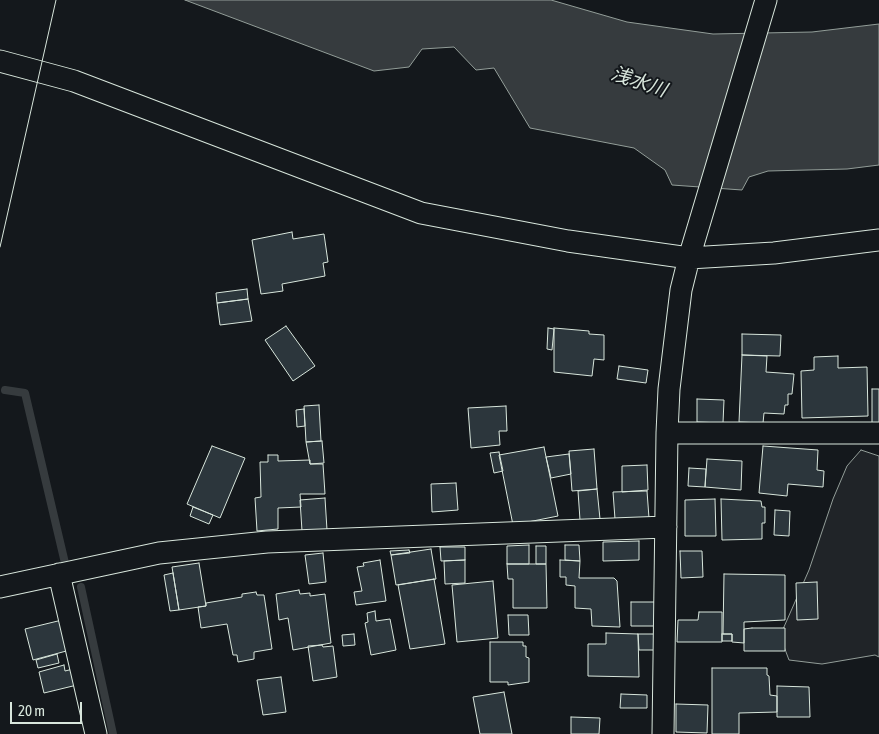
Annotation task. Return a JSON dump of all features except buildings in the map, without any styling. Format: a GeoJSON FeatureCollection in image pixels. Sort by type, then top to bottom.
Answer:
{"type":"FeatureCollection","features":[{"type":"Feature","properties":{"kind":"street"},"geometry":{"type":"LineString","coordinates":[[663,734],[667,433],[673,353],[681,290],[766,0]]}},
{"type":"Feature","properties":{"kind":"street"},"geometry":{"type":"LineString","coordinates":[[0,61],[74,82],[421,213],[568,241],[689,258],[774,253],[879,240]]}},
{"type":"Feature","properties":{"kind":"street"},"geometry":{"type":"LineString","coordinates":[[667,433],[879,433]]}},
{"type":"Feature","properties":{"kind":"street"},"geometry":{"type":"LineString","coordinates":[[0,587],[159,553],[267,542],[666,527]]}},
{"type":"Feature","properties":{"kind":"street"},"geometry":{"type":"LineString","coordinates":[[59,574],[96,734]]}},
{"type":"Feature","properties":{"kind":"shaded area"},"geometry":{"type":"Polygon","coordinates":[[[861,450],[879,456],[879,657],[875,655],[822,664],[789,660],[780,636],[809,570],[833,499],[847,466],[861,450]]]}},
{"type":"Feature","properties":{"kind":"water","name":"浅水川"},"geometry":{"type":"Polygon","coordinates":[[[185,0],[551,0],[627,22],[713,34],[812,32],[879,24],[879,165],[847,169],[768,171],[749,177],[742,190],[672,185],[665,170],[634,148],[530,128],[494,68],[476,70],[454,47],[422,49],[409,67],[374,71],[185,0]]]}},
{"type":"Feature","properties":{"kind":"waterway"},"geometry":{"type":"LineString","coordinates":[[5,390],[25,393],[65,563]]}},
{"type":"Feature","properties":{"kind":"waterway"},"geometry":{"type":"LineString","coordinates":[[81,587],[113,734]]}},
{"type":"Feature","properties":{"kind":"tram line"},"geometry":{"type":"LineString","coordinates":[[0,247],[56,0]]}}]}
